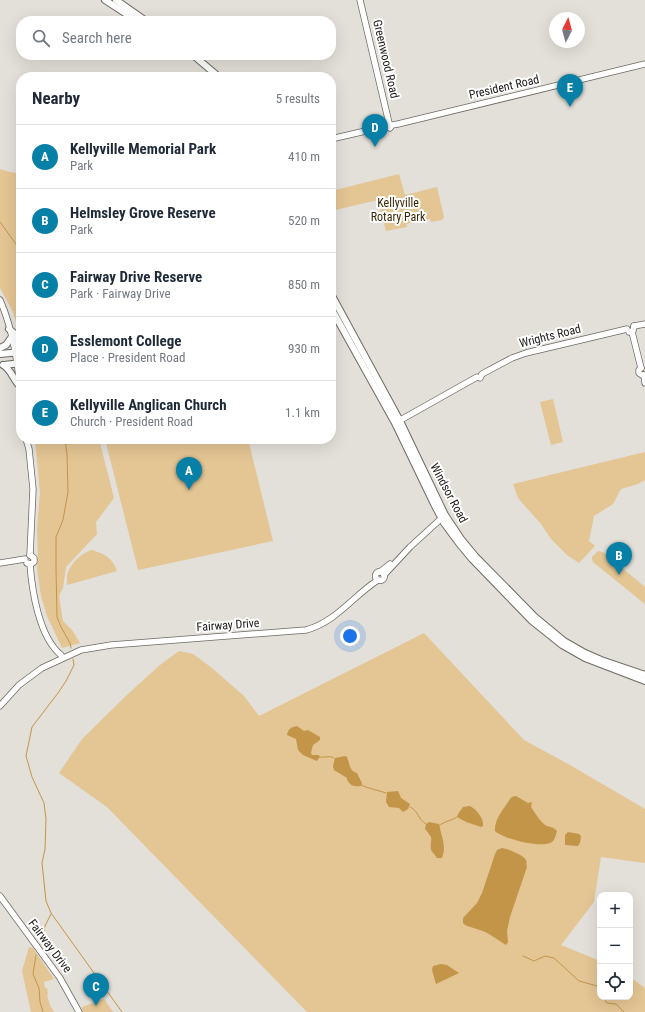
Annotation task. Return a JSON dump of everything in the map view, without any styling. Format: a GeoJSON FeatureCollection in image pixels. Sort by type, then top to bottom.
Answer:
{"type":"FeatureCollection","features":[{"type":"Feature","properties":{"kind":"main road"},"geometry":{"type":"LineString","coordinates":[[105,0],[129,16]]}},
{"type":"Feature","properties":{"kind":"main road"},"geometry":{"type":"LineString","coordinates":[[116,0],[139,16]]}},
{"type":"Feature","properties":{"kind":"main road"},"geometry":{"type":"LineString","coordinates":[[198,60],[214,72]]}},
{"type":"Feature","properties":{"kind":"main road","name":"Windsor Road"},"geometry":{"type":"LineString","coordinates":[[336,304],[398,422],[434,504],[475,556],[535,617],[564,641],[585,653],[645,675]]}},
{"type":"Feature","properties":{"kind":"main road","name":"Windsor Road"},"geometry":{"type":"LineString","coordinates":[[336,320],[398,422]]}},
{"type":"Feature","properties":{"kind":"main road"},"geometry":{"type":"LineString","coordinates":[[9,330],[14,333],[16,337]]}},
{"type":"Feature","properties":{"kind":"main road"},"geometry":{"type":"LineString","coordinates":[[0,348],[6,345],[11,338]]}},
{"type":"Feature","properties":{"kind":"main road"},"geometry":{"type":"LineString","coordinates":[[0,354],[16,352]]}},
{"type":"Feature","properties":{"kind":"main road"},"geometry":{"type":"LineString","coordinates":[[2,365],[16,363]]}},
{"type":"Feature","properties":{"kind":"main road"},"geometry":{"type":"LineString","coordinates":[[2,365],[10,370],[16,383]]}},
{"type":"Feature","properties":{"kind":"main road","name":"Windsor Road"},"geometry":{"type":"LineString","coordinates":[[443,516],[458,542],[472,559],[532,621],[562,645],[585,658],[645,681]]}},
{"type":"Feature","properties":{"kind":"street","name":"Greenwood Road"},"geometry":{"type":"LineString","coordinates":[[360,0],[389,125]]}},
{"type":"Feature","properties":{"kind":"street","name":"President Road"},"geometry":{"type":"LineString","coordinates":[[336,138],[645,64]]}},
{"type":"Feature","properties":{"kind":"street"},"geometry":{"type":"LineString","coordinates":[[0,300],[11,338],[16,348]]}},
{"type":"Feature","properties":{"kind":"street","name":"Wrights Road"},"geometry":{"type":"LineString","coordinates":[[398,422],[512,358],[526,353],[631,329],[645,324]]}},
{"type":"Feature","properties":{"kind":"street"},"geometry":{"type":"LineString","coordinates":[[631,329],[643,368],[639,370],[639,373],[641,375],[645,375],[645,383]]}},
{"type":"Feature","properties":{"kind":"street"},"geometry":{"type":"LineString","coordinates":[[28,444],[33,489],[28,557],[26,562],[30,564],[34,594],[46,634],[59,657]]}},
{"type":"Feature","properties":{"kind":"street","name":"Fairway Drive"},"geometry":{"type":"LineString","coordinates":[[0,706],[24,681],[59,657],[94,647],[110,644],[284,633],[306,630],[319,626],[332,618],[370,585],[377,578],[376,573],[382,573],[443,516]]}},
{"type":"Feature","properties":{"kind":"street"},"geometry":{"type":"LineString","coordinates":[[0,563],[28,557]]}},
{"type":"Feature","properties":{"kind":"street","name":"Fairway Drive"},"geometry":{"type":"LineString","coordinates":[[0,896],[60,978],[78,1012]]}},
{"type":"Feature","properties":{"kind":"green space"},"geometry":{"type":"Polygon","coordinates":[[[0,169],[16,173],[16,322],[13,312],[0,288],[0,169]]]}},
{"type":"Feature","properties":{"kind":"green space","name":"Kellyville Rotary Park"},"geometry":{"type":"Polygon","coordinates":[[[399,174],[405,195],[437,187],[444,217],[442,220],[431,222],[430,219],[406,224],[407,227],[386,231],[378,200],[336,210],[336,190],[399,174]]]}},
{"type":"Feature","properties":{"kind":"green space"},"geometry":{"type":"Polygon","coordinates":[[[553,399],[563,442],[551,445],[540,402],[553,399]]]}},
{"type":"Feature","properties":{"kind":"green space"},"geometry":{"type":"Polygon","coordinates":[[[35,444],[100,444],[114,498],[96,522],[97,534],[66,567],[63,588],[59,596],[63,621],[72,630],[80,643],[62,648],[47,616],[41,596],[37,568],[37,528],[40,493],[35,444]]]}},
{"type":"Feature","properties":{"kind":"green space"},"geometry":{"type":"Polygon","coordinates":[[[106,444],[249,444],[273,541],[138,570],[106,444]]]}},
{"type":"Feature","properties":{"kind":"green space"},"geometry":{"type":"Polygon","coordinates":[[[645,452],[645,480],[638,484],[621,489],[613,504],[594,516],[589,541],[595,546],[579,563],[567,555],[551,539],[541,524],[518,498],[513,484],[645,452]]]}},
{"type":"Feature","properties":{"kind":"green space"},"geometry":{"type":"Polygon","coordinates":[[[92,550],[110,559],[117,571],[67,585],[67,575],[71,567],[80,556],[92,550]]]}},
{"type":"Feature","properties":{"kind":"green space"},"geometry":{"type":"Polygon","coordinates":[[[598,551],[603,552],[645,587],[645,604],[593,562],[592,557],[598,551]]]}},
{"type":"Feature","properties":{"kind":"green space"},"geometry":{"type":"Polygon","coordinates":[[[424,633],[524,740],[645,809],[645,863],[601,857],[594,902],[561,945],[597,960],[597,1000],[633,1000],[633,979],[645,988],[645,1012],[307,1012],[107,807],[59,773],[82,739],[129,693],[160,665],[179,651],[193,654],[212,668],[244,696],[259,716],[424,633]]]}},
{"type":"Feature","properties":{"kind":"green space"},"geometry":{"type":"Polygon","coordinates":[[[29,947],[33,948],[54,979],[44,982],[45,988],[47,988],[47,995],[50,1005],[54,1012],[31,1012],[22,971],[29,947]]]}},
{"type":"Feature","properties":{"kind":"green space"},"geometry":{"type":"Polygon","coordinates":[[[104,999],[113,1012],[82,1012],[82,1007],[104,999]]]}},
{"type":"Feature","properties":{"kind":"shaded area"},"geometry":{"type":"Polygon","coordinates":[[[297,726],[304,731],[308,730],[320,737],[320,740],[313,745],[311,753],[312,755],[320,756],[317,761],[303,755],[298,750],[296,739],[287,735],[290,729],[297,726]]]}},
{"type":"Feature","properties":{"kind":"shaded area"},"geometry":{"type":"Polygon","coordinates":[[[347,757],[352,771],[357,773],[362,783],[361,786],[351,785],[347,778],[334,770],[333,766],[335,758],[347,757]]]}},
{"type":"Feature","properties":{"kind":"shaded area"},"geometry":{"type":"Polygon","coordinates":[[[398,791],[401,798],[410,804],[408,809],[403,812],[399,808],[389,807],[386,802],[387,792],[398,791]]]}},
{"type":"Feature","properties":{"kind":"shaded area"},"geometry":{"type":"Polygon","coordinates":[[[516,796],[528,803],[532,802],[531,807],[541,821],[545,825],[557,831],[552,842],[547,844],[532,844],[514,840],[495,831],[496,822],[500,814],[510,799],[516,796]]]}},
{"type":"Feature","properties":{"kind":"shaded area"},"geometry":{"type":"Polygon","coordinates":[[[470,806],[479,814],[483,826],[481,827],[466,822],[457,817],[463,807],[470,806]]]}},
{"type":"Feature","properties":{"kind":"shaded area"},"geometry":{"type":"Polygon","coordinates":[[[429,822],[439,824],[444,845],[442,858],[437,858],[431,850],[431,837],[425,829],[426,824],[429,822]]]}},
{"type":"Feature","properties":{"kind":"shaded area"},"geometry":{"type":"Polygon","coordinates":[[[568,832],[579,834],[581,836],[578,846],[565,845],[565,835],[568,832]]]}},
{"type":"Feature","properties":{"kind":"shaded area"},"geometry":{"type":"Polygon","coordinates":[[[502,848],[525,858],[527,867],[510,917],[507,931],[508,942],[506,945],[489,934],[463,923],[463,918],[477,903],[482,893],[497,850],[502,848]]]}},
{"type":"Feature","properties":{"kind":"shaded area"},"geometry":{"type":"Polygon","coordinates":[[[441,964],[447,965],[459,973],[436,984],[432,970],[433,966],[441,964]]]}},
{"type":"Feature","properties":{"kind":"waterway"},"geometry":{"type":"LineString","coordinates":[[0,222],[16,244]]}},
{"type":"Feature","properties":{"kind":"waterway"},"geometry":{"type":"LineString","coordinates":[[66,444],[68,492],[63,520],[56,537],[57,617],[71,648]]}},
{"type":"Feature","properties":{"kind":"waterway"},"geometry":{"type":"LineString","coordinates":[[73,659],[74,665],[66,681],[32,727],[26,756],[32,777],[44,803],[46,819],[45,849],[42,863],[46,901],[51,913],[122,1012]]}},
{"type":"Feature","properties":{"kind":"waterway"},"geometry":{"type":"LineString","coordinates":[[319,757],[334,758]]}},
{"type":"Feature","properties":{"kind":"waterway"},"geometry":{"type":"LineString","coordinates":[[361,785],[386,793]]}},
{"type":"Feature","properties":{"kind":"waterway"},"geometry":{"type":"LineString","coordinates":[[410,807],[426,824]]}},
{"type":"Feature","properties":{"kind":"waterway"},"geometry":{"type":"LineString","coordinates":[[439,826],[457,817]]}},
{"type":"Feature","properties":{"kind":"waterway"},"geometry":{"type":"LineString","coordinates":[[41,944],[45,926],[51,914]]}},
{"type":"Feature","properties":{"kind":"waterway"},"geometry":{"type":"LineString","coordinates":[[36,955],[33,974],[39,988],[40,1002],[43,1012]]}},
{"type":"Feature","properties":{"kind":"waterway"},"geometry":{"type":"LineString","coordinates":[[523,956],[534,961],[545,956],[554,958],[579,981],[597,986]]}},
{"type":"Feature","properties":{"kind":"waterway"},"geometry":{"type":"LineString","coordinates":[[605,1000],[607,1003],[616,1004],[624,1012]]}},
{"type":"Feature","properties":{"kind":"place","name":"Kellyville Anglican Church"},"geometry":{"type":"Point","coordinates":[570,107]}},
{"type":"Feature","properties":{"kind":"place","name":"Esslemont College"},"geometry":{"type":"Point","coordinates":[375,147]}},
{"type":"Feature","properties":{"kind":"place","name":"Kellyville Memorial Park"},"geometry":{"type":"Point","coordinates":[189,490]}},
{"type":"Feature","properties":{"kind":"place","name":"Helmsley Grove Reserve"},"geometry":{"type":"Point","coordinates":[619,575]}},
{"type":"Feature","properties":{"kind":"place","name":"Fairway Drive Reserve"},"geometry":{"type":"Point","coordinates":[96,1006]}}]}
